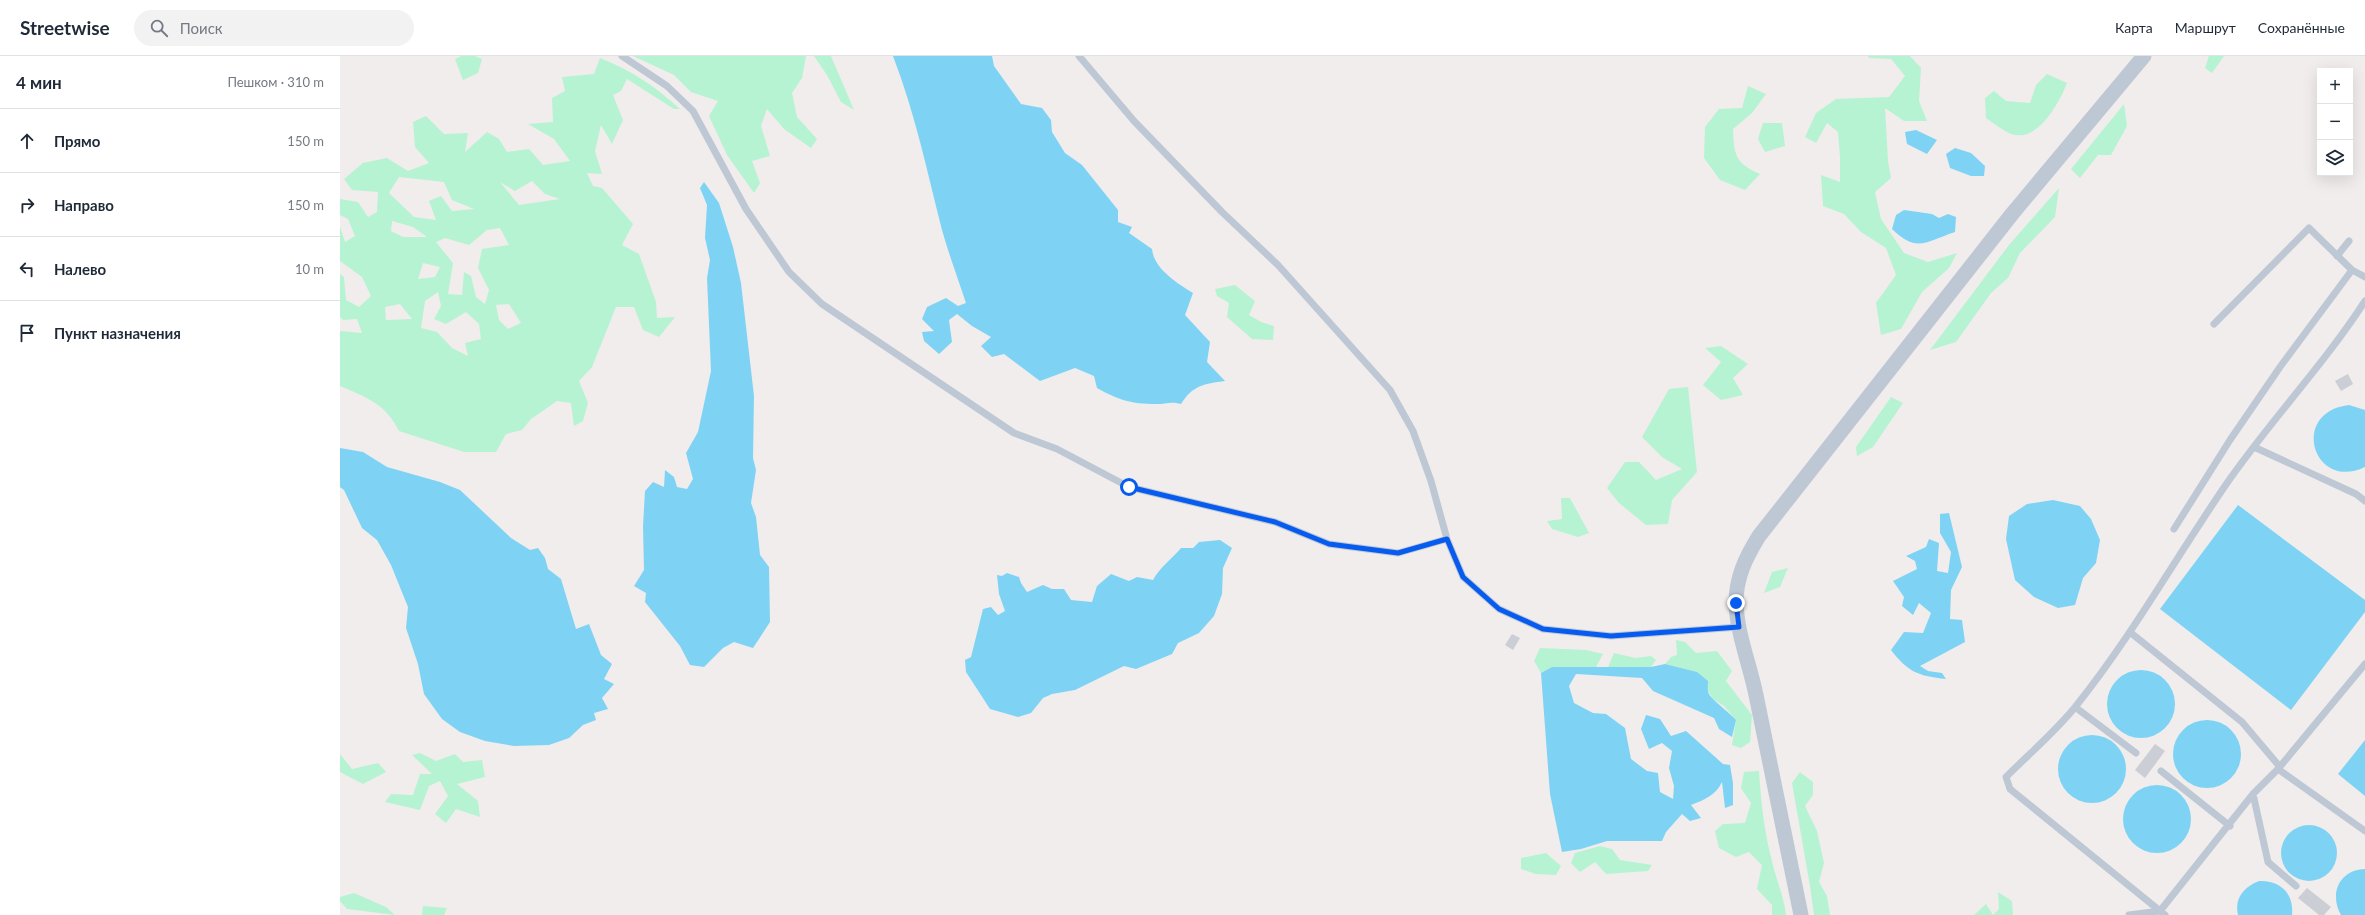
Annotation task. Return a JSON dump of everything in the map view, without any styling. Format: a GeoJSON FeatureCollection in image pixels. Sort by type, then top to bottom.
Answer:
{"type":"FeatureCollection","features":[{"type":"Feature","properties":{"kind":"street"},"geometry":{"type":"LineString","coordinates":[[1801,915],[1755,692],[1739,627],[1736,603],[1739,579],[1745,560],[1759,536],[2012,214],[2144,56]]}},
{"type":"Feature","properties":{"kind":"lane"},"geometry":{"type":"LineString","coordinates":[[622,56],[667,86],[693,111],[746,209],[788,272],[822,304],[1014,433],[1057,449],[1129,487],[1275,522],[1329,544],[1398,553],[1447,539]]}},
{"type":"Feature","properties":{"kind":"lane"},"geometry":{"type":"LineString","coordinates":[[1079,56],[1134,121],[1172,158],[1222,212],[1278,265],[1390,390],[1413,431],[1431,481],[1447,539],[1463,577],[1499,609],[1543,629],[1611,636],[1739,627]]}},
{"type":"Feature","properties":{"kind":"lane"},"geometry":{"type":"LineString","coordinates":[[2214,324],[2305,230],[2309,228],[2352,270],[2365,277]]}},
{"type":"Feature","properties":{"kind":"lane"},"geometry":{"type":"LineString","coordinates":[[2337,256],[2349,241]]}},
{"type":"Feature","properties":{"kind":"lane"},"geometry":{"type":"LineString","coordinates":[[2174,529],[2230,440],[2280,367],[2352,270]]}},
{"type":"Feature","properties":{"kind":"lane"},"geometry":{"type":"LineString","coordinates":[[2162,913],[2010,789],[2006,777],[2075,707],[2131,633],[2224,487],[2349,326],[2365,301]]}},
{"type":"Feature","properties":{"kind":"lane"},"geometry":{"type":"LineString","coordinates":[[2254,447],[2356,494],[2365,501]]}},
{"type":"Feature","properties":{"kind":"lane"},"geometry":{"type":"LineString","coordinates":[[2131,633],[2242,722],[2279,768],[2365,831]]}},
{"type":"Feature","properties":{"kind":"lane"},"geometry":{"type":"LineString","coordinates":[[2129,915],[2162,913],[2253,794],[2279,768],[2365,664]]}},
{"type":"Feature","properties":{"kind":"lane"},"geometry":{"type":"LineString","coordinates":[[2075,707],[2136,753]]}},
{"type":"Feature","properties":{"kind":"lane"},"geometry":{"type":"LineString","coordinates":[[2161,770],[2230,826]]}},
{"type":"Feature","properties":{"kind":"lane"},"geometry":{"type":"LineString","coordinates":[[2253,794],[2268,862],[2296,886]]}},
{"type":"Feature","properties":{"kind":"green space"},"geometry":{"type":"Polygon","coordinates":[[[461,56],[475,56],[482,59],[478,73],[463,80],[455,59],[461,56]]]}},
{"type":"Feature","properties":{"kind":"green space"},"geometry":{"type":"Polygon","coordinates":[[[633,56],[806,56],[802,78],[792,93],[797,117],[817,139],[811,148],[784,129],[767,109],[761,126],[770,156],[752,161],[760,183],[754,193],[727,155],[709,116],[718,101],[691,92],[674,75],[633,56]]]}},
{"type":"Feature","properties":{"kind":"green space"},"geometry":{"type":"Polygon","coordinates":[[[814,56],[831,56],[854,110],[841,102],[827,75],[814,56]]]}},
{"type":"Feature","properties":{"kind":"green space"},"geometry":{"type":"Polygon","coordinates":[[[1868,56],[1910,56],[1921,68],[1919,101],[1927,121],[1904,121],[1885,108],[1888,161],[1891,178],[1875,192],[1881,219],[1904,253],[1928,262],[1957,253],[1949,268],[1922,292],[1901,329],[1881,335],[1876,303],[1896,275],[1886,248],[1861,232],[1844,214],[1823,206],[1821,175],[1840,182],[1838,132],[1827,123],[1816,143],[1805,137],[1816,113],[1836,99],[1889,97],[1905,76],[1891,59],[1869,58],[1868,56]]]}},
{"type":"Feature","properties":{"kind":"green space"},"geometry":{"type":"Polygon","coordinates":[[[2209,56],[2224,56],[2212,73],[2205,68],[2209,56]]]}},
{"type":"Feature","properties":{"kind":"green space"},"geometry":{"type":"Polygon","coordinates":[[[600,58],[643,80],[662,93],[680,109],[674,109],[627,79],[621,91],[613,95],[623,120],[612,144],[601,125],[595,151],[602,174],[587,173],[593,186],[602,188],[633,224],[622,245],[639,254],[656,302],[657,318],[675,317],[659,337],[643,330],[634,307],[616,307],[592,367],[579,381],[588,403],[583,421],[574,426],[571,403],[557,401],[531,419],[522,430],[506,434],[496,452],[464,452],[399,431],[388,414],[374,402],[340,386],[340,331],[362,333],[357,319],[343,320],[340,317],[340,274],[344,277],[346,300],[359,307],[371,296],[362,277],[340,261],[340,227],[345,242],[355,236],[348,219],[340,215],[340,199],[358,202],[368,217],[377,212],[378,192],[352,190],[344,179],[363,163],[387,158],[408,171],[429,163],[415,147],[413,122],[426,116],[444,134],[468,133],[465,152],[487,132],[499,139],[507,152],[529,149],[543,165],[570,161],[554,139],[528,124],[553,122],[552,98],[565,91],[562,77],[594,74],[600,58]],[[399,177],[389,193],[414,217],[436,220],[429,201],[441,196],[452,211],[474,209],[452,200],[444,182],[399,177]],[[532,181],[515,191],[500,182],[519,205],[560,199],[545,194],[532,181]],[[392,221],[391,231],[403,237],[427,237],[413,227],[392,221]],[[500,228],[487,230],[469,245],[445,238],[436,242],[453,263],[448,294],[462,295],[464,272],[471,276],[476,297],[485,304],[489,290],[478,268],[482,249],[509,245],[500,228]],[[423,263],[418,279],[435,277],[440,267],[423,263]],[[438,292],[425,301],[421,328],[437,332],[452,348],[468,356],[465,343],[481,339],[479,324],[466,312],[446,324],[434,319],[441,306],[438,292]],[[400,304],[385,307],[386,320],[412,319],[400,304]],[[509,304],[496,305],[499,320],[508,329],[521,323],[509,304]]]}},
{"type":"Feature","properties":{"kind":"green space"},"geometry":{"type":"Polygon","coordinates":[[[2047,74],[2067,83],[2048,117],[2033,131],[2025,135],[2012,134],[1986,118],[1985,98],[1994,91],[2006,101],[2030,103],[2036,85],[2047,74]]]}},
{"type":"Feature","properties":{"kind":"green space"},"geometry":{"type":"Polygon","coordinates":[[[1748,86],[1766,94],[1752,113],[1733,129],[1735,152],[1741,162],[1745,166],[1760,174],[1745,190],[1720,180],[1704,158],[1705,127],[1719,109],[1742,108],[1748,86]]]}},
{"type":"Feature","properties":{"kind":"green space"},"geometry":{"type":"Polygon","coordinates":[[[2124,104],[2127,126],[2111,155],[2098,155],[2080,178],[2071,169],[2124,104]]]}},
{"type":"Feature","properties":{"kind":"green space"},"geometry":{"type":"Polygon","coordinates":[[[1763,123],[1782,123],[1785,146],[1765,152],[1758,139],[1763,123]]]}},
{"type":"Feature","properties":{"kind":"green space"},"geometry":{"type":"Polygon","coordinates":[[[2059,188],[2055,217],[2020,253],[2008,278],[1991,293],[1956,342],[1930,350],[2009,245],[2059,188]]]}},
{"type":"Feature","properties":{"kind":"green space"},"geometry":{"type":"Polygon","coordinates":[[[1235,285],[1255,301],[1249,315],[1261,322],[1274,326],[1273,340],[1252,339],[1227,317],[1229,303],[1217,296],[1215,289],[1235,285]]]}},
{"type":"Feature","properties":{"kind":"green space"},"geometry":{"type":"Polygon","coordinates":[[[1721,346],[1748,364],[1733,378],[1743,395],[1721,400],[1703,385],[1721,362],[1705,348],[1721,346]]]}},
{"type":"Feature","properties":{"kind":"green space"},"geometry":{"type":"Polygon","coordinates":[[[1688,387],[1697,472],[1672,500],[1668,524],[1646,525],[1619,503],[1607,488],[1625,462],[1639,462],[1656,480],[1682,469],[1662,457],[1642,437],[1669,389],[1688,387]]]}},
{"type":"Feature","properties":{"kind":"green space"},"geometry":{"type":"Polygon","coordinates":[[[1891,397],[1903,403],[1873,447],[1857,456],[1856,447],[1891,397]]]}},
{"type":"Feature","properties":{"kind":"green space"},"geometry":{"type":"Polygon","coordinates":[[[1561,498],[1570,498],[1589,533],[1578,537],[1552,529],[1547,521],[1562,519],[1561,498]]]}},
{"type":"Feature","properties":{"kind":"green space"},"geometry":{"type":"Polygon","coordinates":[[[1788,568],[1780,587],[1764,593],[1772,572],[1788,568]]]}},
{"type":"Feature","properties":{"kind":"green space"},"geometry":{"type":"Polygon","coordinates":[[[1676,640],[1685,642],[1696,653],[1717,651],[1732,671],[1726,681],[1752,715],[1750,742],[1741,748],[1732,745],[1736,720],[1724,706],[1713,699],[1696,672],[1665,664],[1671,657],[1677,655],[1676,640]]]}},
{"type":"Feature","properties":{"kind":"green space"},"geometry":{"type":"Polygon","coordinates":[[[1540,648],[1586,650],[1603,654],[1596,667],[1552,667],[1541,673],[1534,661],[1540,648]]]}},
{"type":"Feature","properties":{"kind":"green space"},"geometry":{"type":"Polygon","coordinates":[[[1614,653],[1635,658],[1651,656],[1656,660],[1651,667],[1608,667],[1614,653]]]}},
{"type":"Feature","properties":{"kind":"green space"},"geometry":{"type":"Polygon","coordinates":[[[420,753],[436,761],[455,754],[463,762],[482,760],[485,777],[457,784],[478,801],[480,817],[456,809],[446,823],[435,814],[448,796],[440,781],[429,786],[420,810],[385,802],[391,794],[413,795],[420,774],[432,774],[412,755],[420,753]]]}},
{"type":"Feature","properties":{"kind":"green space"},"geometry":{"type":"Polygon","coordinates":[[[340,754],[352,769],[378,763],[386,772],[363,784],[340,772],[340,754]]]}},
{"type":"Feature","properties":{"kind":"green space"},"geometry":{"type":"Polygon","coordinates":[[[1759,771],[1767,839],[1784,901],[1786,915],[1772,915],[1772,905],[1757,889],[1762,865],[1749,852],[1736,857],[1719,848],[1715,831],[1723,824],[1745,823],[1751,803],[1741,788],[1744,772],[1759,771]]]}},
{"type":"Feature","properties":{"kind":"green space"},"geometry":{"type":"Polygon","coordinates":[[[1800,772],[1813,782],[1813,795],[1805,806],[1817,831],[1824,863],[1819,882],[1827,896],[1830,915],[1814,915],[1792,783],[1800,772]]]}},
{"type":"Feature","properties":{"kind":"green space"},"geometry":{"type":"Polygon","coordinates":[[[1600,846],[1612,849],[1620,860],[1652,865],[1648,871],[1606,874],[1595,862],[1580,872],[1571,863],[1575,853],[1600,846]]]}},
{"type":"Feature","properties":{"kind":"green space"},"geometry":{"type":"Polygon","coordinates":[[[1546,853],[1561,866],[1556,875],[1536,874],[1521,869],[1521,858],[1546,853]]]}},
{"type":"Feature","properties":{"kind":"green space"},"geometry":{"type":"Polygon","coordinates":[[[1998,892],[2012,901],[2013,915],[1993,915],[1999,909],[1998,892]]]}},
{"type":"Feature","properties":{"kind":"green space"},"geometry":{"type":"Polygon","coordinates":[[[354,893],[386,907],[395,915],[347,909],[340,901],[340,897],[354,893]]]}},
{"type":"Feature","properties":{"kind":"green space"},"geometry":{"type":"Polygon","coordinates":[[[1986,904],[1993,915],[1974,915],[1986,904]]]}},
{"type":"Feature","properties":{"kind":"green space"},"geometry":{"type":"Polygon","coordinates":[[[423,906],[447,908],[444,915],[422,915],[423,906]]]}},
{"type":"Feature","properties":{"kind":"water"},"geometry":{"type":"Polygon","coordinates":[[[893,56],[992,56],[994,66],[1021,104],[1042,108],[1051,120],[1052,132],[1065,153],[1082,165],[1118,210],[1118,222],[1132,227],[1129,233],[1152,249],[1157,263],[1167,275],[1193,293],[1185,315],[1210,342],[1207,362],[1225,381],[1200,386],[1190,393],[1181,404],[1139,403],[1112,396],[1097,388],[1094,376],[1075,368],[1040,381],[1004,354],[992,357],[981,346],[991,337],[972,326],[957,314],[949,320],[952,342],[939,354],[924,341],[922,332],[934,331],[922,319],[927,307],[946,298],[958,306],[966,303],[942,230],[908,99],[893,56]]]}},
{"type":"Feature","properties":{"kind":"water"},"geometry":{"type":"Polygon","coordinates":[[[1916,130],[1937,140],[1927,154],[1907,144],[1905,132],[1916,130]]]}},
{"type":"Feature","properties":{"kind":"water"},"geometry":{"type":"Polygon","coordinates":[[[1955,148],[1971,153],[1985,166],[1984,176],[1971,176],[1950,168],[1946,154],[1955,148]]]}},
{"type":"Feature","properties":{"kind":"water"},"geometry":{"type":"Polygon","coordinates":[[[704,182],[719,203],[733,247],[741,283],[754,396],[753,458],[756,470],[751,503],[756,517],[760,555],[769,567],[770,622],[753,648],[734,642],[723,648],[704,667],[690,665],[680,646],[645,602],[646,593],[634,586],[644,570],[643,526],[645,491],[653,482],[664,487],[665,470],[674,477],[677,487],[687,489],[693,479],[686,453],[698,432],[711,371],[707,278],[710,260],[705,238],[707,205],[700,188],[704,182]]]}},
{"type":"Feature","properties":{"kind":"water"},"geometry":{"type":"Polygon","coordinates":[[[1904,210],[1932,214],[1939,218],[1948,214],[1956,217],[1955,232],[1928,242],[1915,243],[1908,241],[1892,229],[1896,215],[1904,210]]]}},
{"type":"Feature","properties":{"kind":"water"},"geometry":{"type":"Polygon","coordinates":[[[2349,405],[2365,410],[2365,467],[2347,472],[2332,469],[2321,460],[2315,448],[2314,434],[2319,421],[2330,411],[2349,405]]]}},
{"type":"Feature","properties":{"kind":"water"},"geometry":{"type":"Polygon","coordinates":[[[340,448],[363,452],[387,467],[440,482],[460,490],[511,538],[530,550],[538,548],[545,558],[548,569],[561,579],[576,629],[589,624],[601,655],[612,664],[604,679],[614,684],[602,698],[608,709],[594,713],[596,720],[583,725],[569,738],[549,745],[514,746],[485,741],[460,732],[442,719],[424,694],[418,664],[406,628],[408,607],[391,565],[377,540],[362,528],[344,490],[340,487],[340,448]]]}},
{"type":"Feature","properties":{"kind":"water"},"geometry":{"type":"Polygon","coordinates":[[[2053,500],[2080,506],[2091,519],[2100,540],[2096,563],[2083,578],[2075,605],[2058,608],[2034,597],[2015,580],[2006,539],[2009,516],[2027,504],[2053,500]]]}},
{"type":"Feature","properties":{"kind":"water"},"geometry":{"type":"Polygon","coordinates":[[[2238,505],[2365,600],[2365,612],[2291,710],[2160,609],[2238,505]]]}},
{"type":"Feature","properties":{"kind":"water"},"geometry":{"type":"Polygon","coordinates":[[[1949,513],[1962,567],[1951,590],[1950,619],[1962,620],[1965,642],[1920,666],[1928,671],[1942,673],[1946,679],[1914,672],[1908,668],[1891,650],[1904,632],[1923,633],[1931,613],[1919,603],[1913,615],[1902,606],[1904,597],[1893,581],[1917,569],[1915,561],[1906,556],[1926,547],[1929,539],[1939,543],[1937,571],[1948,573],[1951,552],[1940,533],[1940,514],[1949,513]]]}},
{"type":"Feature","properties":{"kind":"water"},"geometry":{"type":"Polygon","coordinates":[[[1220,540],[1232,548],[1223,568],[1222,594],[1214,616],[1199,633],[1178,643],[1172,654],[1136,669],[1124,666],[1075,690],[1052,694],[1043,698],[1031,713],[1018,717],[990,709],[966,672],[965,660],[971,657],[983,609],[991,607],[998,615],[1005,611],[999,594],[997,575],[1002,576],[1007,573],[1019,577],[1027,592],[1043,585],[1052,589],[1064,589],[1071,600],[1092,602],[1097,586],[1111,574],[1129,581],[1137,577],[1153,580],[1181,548],[1193,548],[1199,542],[1220,540]]]}},
{"type":"Feature","properties":{"kind":"water"},"geometry":{"type":"Polygon","coordinates":[[[1665,664],[1697,672],[1708,681],[1708,691],[1710,696],[1736,720],[1732,737],[1719,729],[1714,718],[1653,691],[1642,678],[1576,674],[1569,686],[1574,703],[1593,713],[1606,714],[1625,728],[1631,759],[1647,771],[1658,773],[1660,792],[1673,799],[1674,786],[1669,768],[1672,751],[1662,743],[1649,749],[1641,729],[1646,715],[1660,719],[1671,736],[1686,731],[1723,764],[1730,765],[1733,783],[1733,805],[1725,808],[1722,782],[1713,794],[1691,805],[1701,818],[1690,821],[1682,814],[1666,832],[1662,841],[1607,841],[1581,849],[1562,852],[1550,794],[1541,673],[1552,667],[1651,667],[1665,664]]]}},
{"type":"Feature","properties":{"kind":"water"},"geometry":{"type":"Polygon","coordinates":[[[2141,670],[2154,673],[2165,680],[2172,691],[2175,704],[2172,717],[2165,728],[2154,735],[2141,738],[2128,735],[2117,728],[2110,717],[2107,704],[2110,691],[2117,680],[2128,673],[2141,670]]]}},
{"type":"Feature","properties":{"kind":"water"},"geometry":{"type":"Polygon","coordinates":[[[2207,720],[2220,723],[2231,730],[2238,741],[2241,754],[2238,767],[2231,778],[2220,785],[2207,788],[2194,785],[2183,778],[2176,767],[2173,754],[2176,741],[2183,730],[2194,723],[2207,720]]]}},
{"type":"Feature","properties":{"kind":"water"},"geometry":{"type":"Polygon","coordinates":[[[2092,735],[2105,738],[2116,745],[2123,756],[2126,769],[2123,782],[2116,793],[2105,800],[2092,803],[2079,800],[2068,793],[2061,782],[2058,769],[2061,756],[2068,745],[2079,738],[2092,735]]]}},
{"type":"Feature","properties":{"kind":"water"},"geometry":{"type":"Polygon","coordinates":[[[2365,740],[2365,796],[2338,774],[2365,740]]]}},
{"type":"Feature","properties":{"kind":"water"},"geometry":{"type":"Polygon","coordinates":[[[2157,785],[2170,788],[2181,795],[2188,806],[2191,819],[2188,832],[2181,843],[2170,850],[2157,853],[2144,850],[2133,843],[2126,832],[2123,819],[2126,806],[2133,795],[2144,788],[2157,785]]]}},
{"type":"Feature","properties":{"kind":"water"},"geometry":{"type":"Polygon","coordinates":[[[2309,825],[2320,827],[2329,833],[2335,842],[2337,853],[2335,864],[2329,873],[2320,879],[2309,881],[2298,879],[2289,873],[2283,864],[2281,853],[2283,842],[2289,833],[2298,827],[2309,825]]]}},
{"type":"Feature","properties":{"kind":"water"},"geometry":{"type":"Polygon","coordinates":[[[2365,869],[2365,915],[2341,915],[2336,899],[2336,891],[2339,884],[2343,878],[2349,874],[2356,870],[2365,869]]]}},
{"type":"Feature","properties":{"kind":"water"},"geometry":{"type":"Polygon","coordinates":[[[2259,881],[2267,881],[2284,889],[2291,900],[2292,915],[2238,915],[2237,903],[2241,894],[2249,886],[2259,881]]]}},
{"type":"Feature","properties":{"kind":"building"},"geometry":{"type":"Polygon","coordinates":[[[2348,374],[2353,384],[2341,391],[2335,381],[2348,374]]]}},
{"type":"Feature","properties":{"kind":"building"},"geometry":{"type":"Polygon","coordinates":[[[1512,634],[1520,638],[1513,650],[1505,645],[1512,634]]]}},
{"type":"Feature","properties":{"kind":"building"},"geometry":{"type":"Polygon","coordinates":[[[2155,744],[2165,751],[2145,778],[2135,770],[2155,744]]]}},
{"type":"Feature","properties":{"kind":"building"},"geometry":{"type":"Polygon","coordinates":[[[2307,888],[2331,907],[2324,915],[2319,915],[2298,898],[2307,888]]]}},
{"type":"Feature","properties":{"kind":"route"},"geometry":{"type":"LineString","coordinates":[[1129,487],[1275,522],[1329,544],[1398,553],[1447,539],[1463,577],[1499,609],[1543,629],[1611,636],[1739,627],[1736,603]]}}]}
